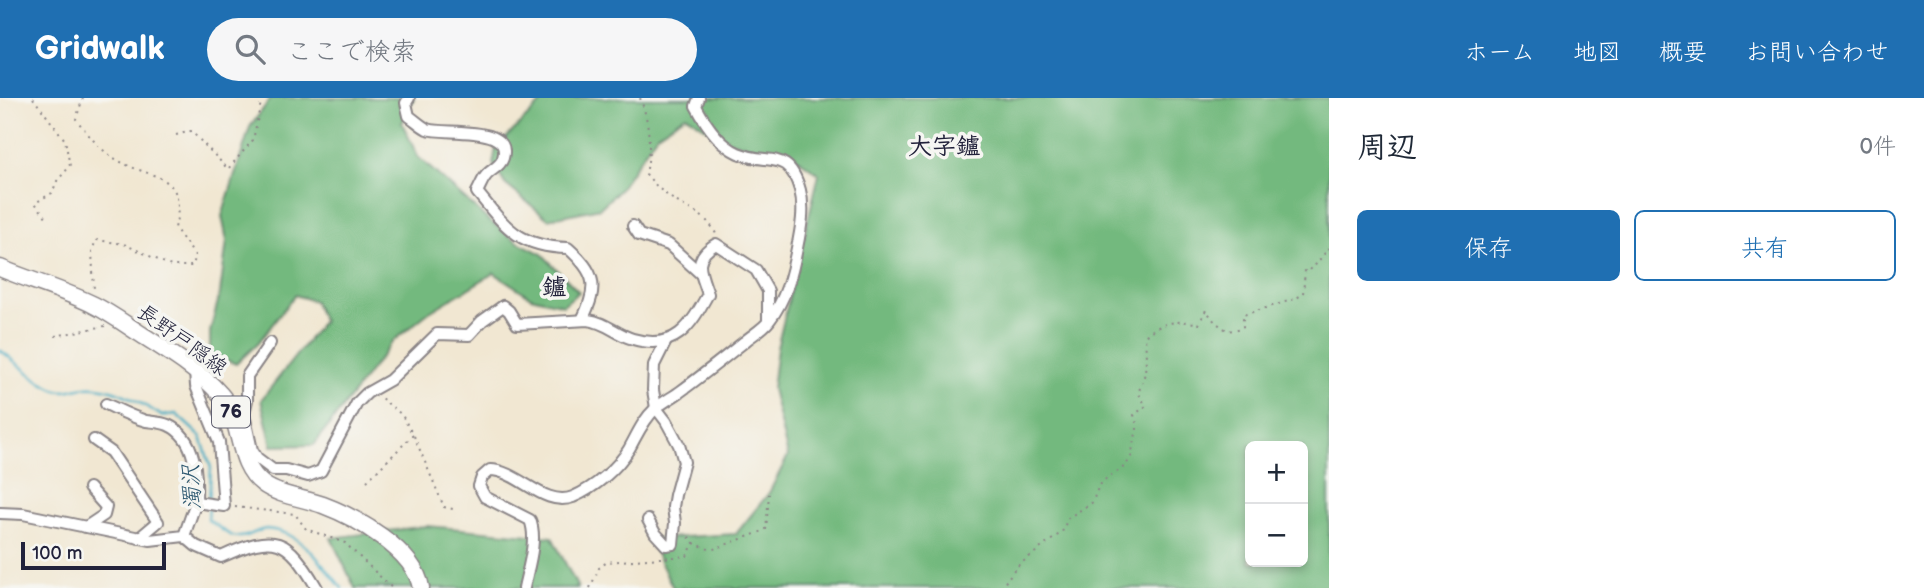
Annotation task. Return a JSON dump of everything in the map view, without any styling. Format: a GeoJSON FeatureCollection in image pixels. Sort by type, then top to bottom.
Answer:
{"type":"FeatureCollection","features":[{"type":"Feature","properties":{"kind":"main road","name":"長野戸隠線"},"geometry":{"type":"LineString","coordinates":[[0,268],[95,305],[195,371],[238,414],[246,462],[264,485],[323,505],[370,528],[389,542],[405,559],[421,588]]}},
{"type":"Feature","properties":{"kind":"street"},"geometry":{"type":"LineString","coordinates":[[409,98],[406,103],[409,116],[427,128],[447,132],[475,131],[490,136],[501,144],[505,155],[501,165],[485,176],[477,192],[517,236],[543,248],[568,248],[588,269],[594,287],[582,320]]}},
{"type":"Feature","properties":{"kind":"street"},"geometry":{"type":"LineString","coordinates":[[524,588],[532,544],[532,523],[485,497],[479,486],[482,477],[490,470],[502,470],[545,495],[562,499],[572,497],[612,471],[656,408],[768,323],[789,285],[800,234],[803,203],[788,164],[737,152],[725,144],[704,121],[695,106],[699,98]]}},
{"type":"Feature","properties":{"kind":"street"},"geometry":{"type":"LineString","coordinates":[[633,226],[639,235],[669,245],[701,274]]}},
{"type":"Feature","properties":{"kind":"street"},"geometry":{"type":"LineString","coordinates":[[270,343],[247,376],[247,400],[238,414],[251,450],[257,458],[273,470],[286,470],[308,476],[320,471],[357,403],[390,380],[437,334],[469,335],[482,321],[503,306],[517,324],[600,321],[632,339],[666,341],[677,337],[694,318],[708,294],[701,274],[700,259],[707,249],[716,244],[756,270],[768,291],[768,323]]}},
{"type":"Feature","properties":{"kind":"street"},"geometry":{"type":"LineString","coordinates":[[648,520],[666,545],[673,544],[674,495],[684,462],[678,445],[656,408],[654,365],[666,341]]}},
{"type":"Feature","properties":{"kind":"street"},"geometry":{"type":"LineString","coordinates":[[195,371],[196,386],[219,442],[220,505],[199,503]]}},
{"type":"Feature","properties":{"kind":"street"},"geometry":{"type":"LineString","coordinates":[[106,404],[144,420],[167,425],[177,432],[191,449],[199,503],[184,536]]}},
{"type":"Feature","properties":{"kind":"street"},"geometry":{"type":"LineString","coordinates":[[94,440],[111,452],[158,522],[139,538]]}},
{"type":"Feature","properties":{"kind":"street"},"geometry":{"type":"LineString","coordinates":[[86,527],[104,515],[106,506],[89,488]]}},
{"type":"Feature","properties":{"kind":"street"},"geometry":{"type":"LineString","coordinates":[[0,513],[23,514],[150,540],[184,536],[196,546],[221,557],[249,544],[269,541],[280,543],[301,560],[317,588]]}},
{"type":"Feature","properties":{"kind":"path"},"geometry":{"type":"LineString","coordinates":[[33,98],[65,140],[70,166],[57,181],[52,192],[35,203],[47,218]]}},
{"type":"Feature","properties":{"kind":"path"},"geometry":{"type":"LineString","coordinates":[[83,98],[76,119],[96,143],[115,159],[169,184],[177,195],[180,208],[175,228],[196,257],[192,266],[171,266],[124,244],[96,240],[92,250],[95,305]]}},
{"type":"Feature","properties":{"kind":"path"},"geometry":{"type":"LineString","coordinates":[[176,135],[191,131],[228,169],[253,140],[262,98]]}},
{"type":"Feature","properties":{"kind":"path"},"geometry":{"type":"LineString","coordinates":[[640,98],[645,111],[650,153],[646,174],[656,186],[676,201],[694,209],[711,223],[723,248]]}},
{"type":"Feature","properties":{"kind":"path"},"geometry":{"type":"LineString","coordinates":[[1001,588],[1016,568],[1062,532],[1068,517],[1093,502],[1096,489],[1102,480],[1115,473],[1131,457],[1139,427],[1134,415],[1146,406],[1138,392],[1143,383],[1145,336],[1153,329],[1166,324],[1184,320],[1199,324],[1206,310],[1228,331],[1243,328],[1243,315],[1303,294],[1305,270],[1312,269],[1329,248]]}},
{"type":"Feature","properties":{"kind":"path"},"geometry":{"type":"LineString","coordinates":[[55,336],[104,327],[114,317]]}},
{"type":"Feature","properties":{"kind":"path"},"geometry":{"type":"LineString","coordinates":[[372,390],[402,415],[444,507],[457,510]]}},
{"type":"Feature","properties":{"kind":"path"},"geometry":{"type":"LineString","coordinates":[[367,481],[413,435]]}},
{"type":"Feature","properties":{"kind":"path"},"geometry":{"type":"LineString","coordinates":[[675,523],[694,543],[711,550],[766,530],[769,494]]}},
{"type":"Feature","properties":{"kind":"path"},"geometry":{"type":"LineString","coordinates":[[220,505],[295,514],[306,529],[345,542],[392,588]]}},
{"type":"Feature","properties":{"kind":"path"},"geometry":{"type":"LineString","coordinates":[[590,588],[599,568],[607,562],[687,556],[694,543]]}},
{"type":"Feature","properties":{"kind":"green space"},"geometry":{"type":"Polygon","coordinates":[[[271,98],[414,98],[402,123],[418,157],[488,220],[518,242],[542,254],[579,292],[563,305],[531,297],[494,273],[428,313],[393,341],[314,445],[272,446],[261,400],[323,321],[314,301],[295,295],[258,343],[236,364],[210,353],[210,332],[220,293],[227,241],[222,216],[250,127],[271,98]]]}},
{"type":"Feature","properties":{"kind":"green space"},"geometry":{"type":"Polygon","coordinates":[[[546,98],[1329,98],[1329,588],[673,588],[649,539],[736,534],[769,493],[788,456],[772,389],[777,348],[819,174],[798,159],[724,140],[686,115],[657,134],[619,190],[600,208],[548,219],[505,184],[493,164],[496,148],[546,98]]]}},
{"type":"Feature","properties":{"kind":"green space"},"geometry":{"type":"Polygon","coordinates":[[[427,526],[552,537],[578,588],[355,588],[331,538],[427,526]]]}},
{"type":"Feature","properties":{"kind":"waterway","name":"濁沢"},"geometry":{"type":"LineString","coordinates":[[0,350],[54,389],[62,391],[86,387],[106,388],[162,416],[176,414],[201,437],[211,468],[209,502]]}},
{"type":"Feature","properties":{"kind":"waterway","name":"濁沢"},"geometry":{"type":"LineString","coordinates":[[209,508],[208,520],[235,537],[267,529],[279,531],[300,542],[342,588]]}},
{"type":"Feature","properties":{"kind":"district","name":"大字鑪"},"geometry":{"type":"Point","coordinates":[944,146]}},
{"type":"Feature","properties":{"kind":"district","name":"鑪"},"geometry":{"type":"Point","coordinates":[554,287]}}]}
